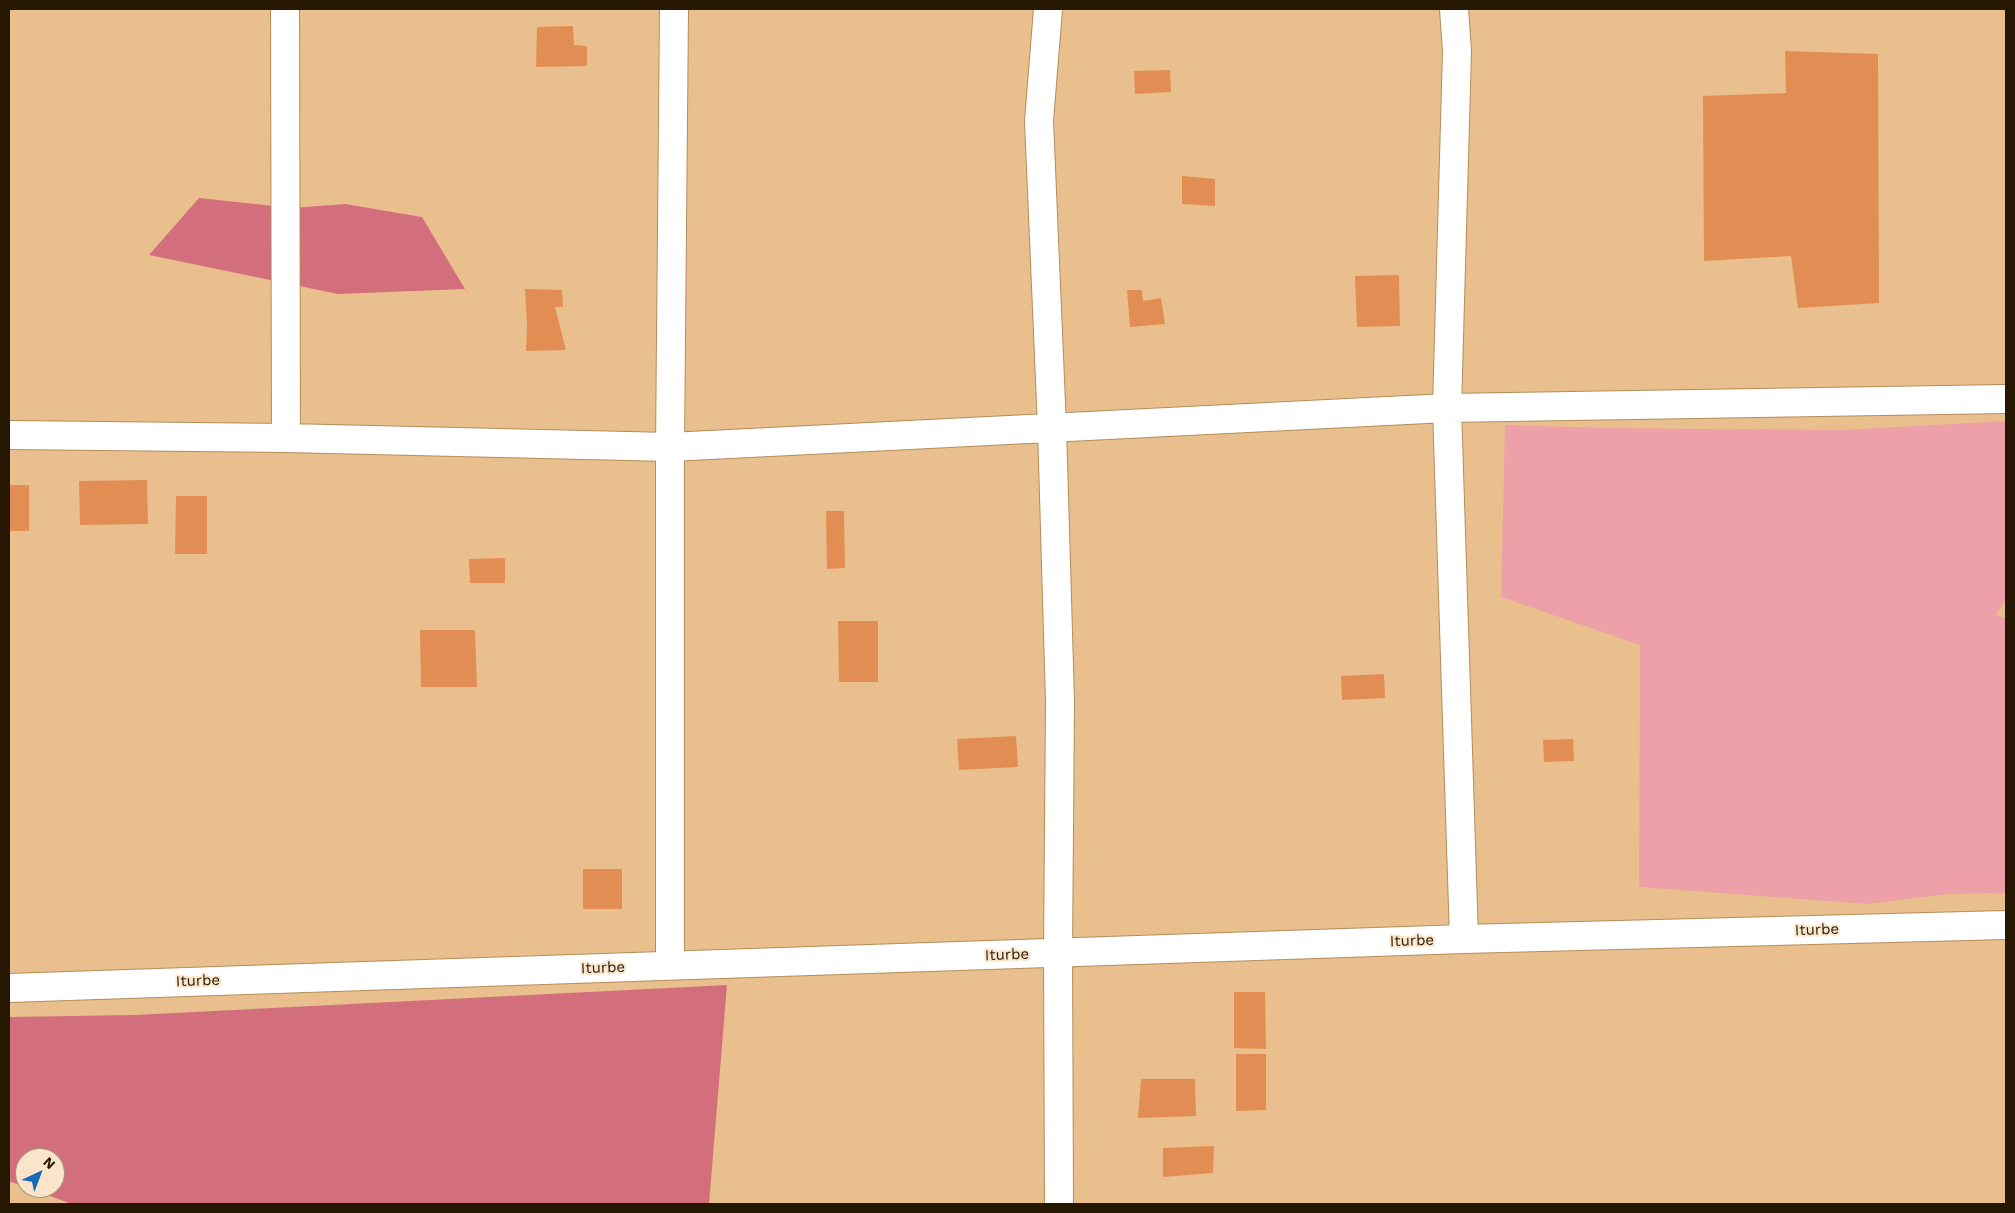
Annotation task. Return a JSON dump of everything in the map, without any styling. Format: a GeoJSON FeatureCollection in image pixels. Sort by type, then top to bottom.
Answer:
{"type":"FeatureCollection","features":[{"type":"Feature","properties":{"kind":"street"},"geometry":{"type":"LineString","coordinates":[[285,9],[286,438]]}},
{"type":"Feature","properties":{"kind":"street"},"geometry":{"type":"LineString","coordinates":[[670,965],[670,447],[674,9]]}},
{"type":"Feature","properties":{"kind":"street"},"geometry":{"type":"LineString","coordinates":[[1048,9],[1039,121],[1052,427],[1060,701],[1059,1204]]}},
{"type":"Feature","properties":{"kind":"street"},"geometry":{"type":"LineString","coordinates":[[1454,9],[1456,51],[1447,408],[1464,939]]}},
{"type":"Feature","properties":{"kind":"street"},"geometry":{"type":"LineString","coordinates":[[9,435],[286,438],[670,447],[1447,408],[2006,399]]}},
{"type":"Feature","properties":{"kind":"street","name":"Iturbe"},"geometry":{"type":"LineString","coordinates":[[9,988],[1464,939],[2006,925]]}},
{"type":"Feature","properties":{"kind":"shaded area"},"geometry":{"type":"Polygon","coordinates":[[[199,198],[292,208],[345,204],[422,217],[465,289],[338,294],[149,255],[199,198]]]}},
{"type":"Feature","properties":{"kind":"shaded area"},"geometry":{"type":"Polygon","coordinates":[[[2006,421],[2006,599],[1996,615],[2006,618],[2006,893],[1949,894],[1867,904],[1639,887],[1640,645],[1501,597],[1505,425],[1605,428],[1841,430],[2006,421]]]}},
{"type":"Feature","properties":{"kind":"shaded area"},"geometry":{"type":"Polygon","coordinates":[[[727,985],[709,1204],[72,1204],[56,1198],[65,1198],[65,1148],[15,1148],[15,1183],[9,1181],[9,1017],[134,1015],[727,985]]]}},
{"type":"Feature","properties":{"kind":"building"},"geometry":{"type":"Polygon","coordinates":[[[573,26],[574,45],[587,46],[587,66],[536,67],[537,27],[573,26]]]}},
{"type":"Feature","properties":{"kind":"building"},"geometry":{"type":"Polygon","coordinates":[[[1785,51],[1878,54],[1879,303],[1798,308],[1791,256],[1704,261],[1703,96],[1786,93],[1785,51]]]}},
{"type":"Feature","properties":{"kind":"building"},"geometry":{"type":"Polygon","coordinates":[[[1170,70],[1171,92],[1135,94],[1134,71],[1170,70]]]}},
{"type":"Feature","properties":{"kind":"building"},"geometry":{"type":"Polygon","coordinates":[[[1182,176],[1215,179],[1215,206],[1182,204],[1182,176]]]}},
{"type":"Feature","properties":{"kind":"building"},"geometry":{"type":"Polygon","coordinates":[[[1399,275],[1400,326],[1357,327],[1355,276],[1399,275]]]}},
{"type":"Feature","properties":{"kind":"building"},"geometry":{"type":"Polygon","coordinates":[[[525,289],[562,290],[563,307],[555,307],[566,350],[526,351],[525,289]]]}},
{"type":"Feature","properties":{"kind":"building"},"geometry":{"type":"Polygon","coordinates":[[[1127,290],[1142,290],[1143,301],[1161,298],[1165,324],[1130,327],[1127,290]]]}},
{"type":"Feature","properties":{"kind":"building"},"geometry":{"type":"Polygon","coordinates":[[[147,480],[148,524],[80,525],[79,481],[147,480]]]}},
{"type":"Feature","properties":{"kind":"building"},"geometry":{"type":"Polygon","coordinates":[[[9,485],[29,485],[29,531],[9,531],[9,485]]]}},
{"type":"Feature","properties":{"kind":"building"},"geometry":{"type":"Polygon","coordinates":[[[176,496],[207,496],[207,554],[175,554],[176,496]]]}},
{"type":"Feature","properties":{"kind":"building"},"geometry":{"type":"Polygon","coordinates":[[[826,511],[844,511],[845,568],[827,569],[826,511]]]}},
{"type":"Feature","properties":{"kind":"building"},"geometry":{"type":"Polygon","coordinates":[[[505,558],[505,583],[470,583],[469,559],[505,558]]]}},
{"type":"Feature","properties":{"kind":"building"},"geometry":{"type":"Polygon","coordinates":[[[838,621],[878,621],[878,682],[839,682],[838,621]]]}},
{"type":"Feature","properties":{"kind":"building"},"geometry":{"type":"Polygon","coordinates":[[[420,630],[475,630],[477,687],[421,687],[420,630]]]}},
{"type":"Feature","properties":{"kind":"building"},"geometry":{"type":"Polygon","coordinates":[[[1384,674],[1385,698],[1342,700],[1341,676],[1384,674]]]}},
{"type":"Feature","properties":{"kind":"building"},"geometry":{"type":"Polygon","coordinates":[[[1016,736],[1018,767],[959,770],[957,739],[1016,736]]]}},
{"type":"Feature","properties":{"kind":"building"},"geometry":{"type":"Polygon","coordinates":[[[1573,739],[1574,761],[1544,762],[1543,740],[1573,739]]]}},
{"type":"Feature","properties":{"kind":"building"},"geometry":{"type":"Polygon","coordinates":[[[583,869],[622,869],[622,909],[583,909],[583,869]]]}},
{"type":"Feature","properties":{"kind":"building"},"geometry":{"type":"Polygon","coordinates":[[[1234,992],[1265,992],[1266,1049],[1234,1048],[1234,992]]]}},
{"type":"Feature","properties":{"kind":"building"},"geometry":{"type":"Polygon","coordinates":[[[1236,1054],[1266,1054],[1266,1110],[1236,1111],[1236,1054]]]}},
{"type":"Feature","properties":{"kind":"building"},"geometry":{"type":"Polygon","coordinates":[[[1141,1079],[1195,1079],[1196,1116],[1138,1118],[1141,1079]]]}},
{"type":"Feature","properties":{"kind":"building"},"geometry":{"type":"Polygon","coordinates":[[[1214,1146],[1213,1173],[1163,1177],[1163,1148],[1214,1146]]]}}]}
